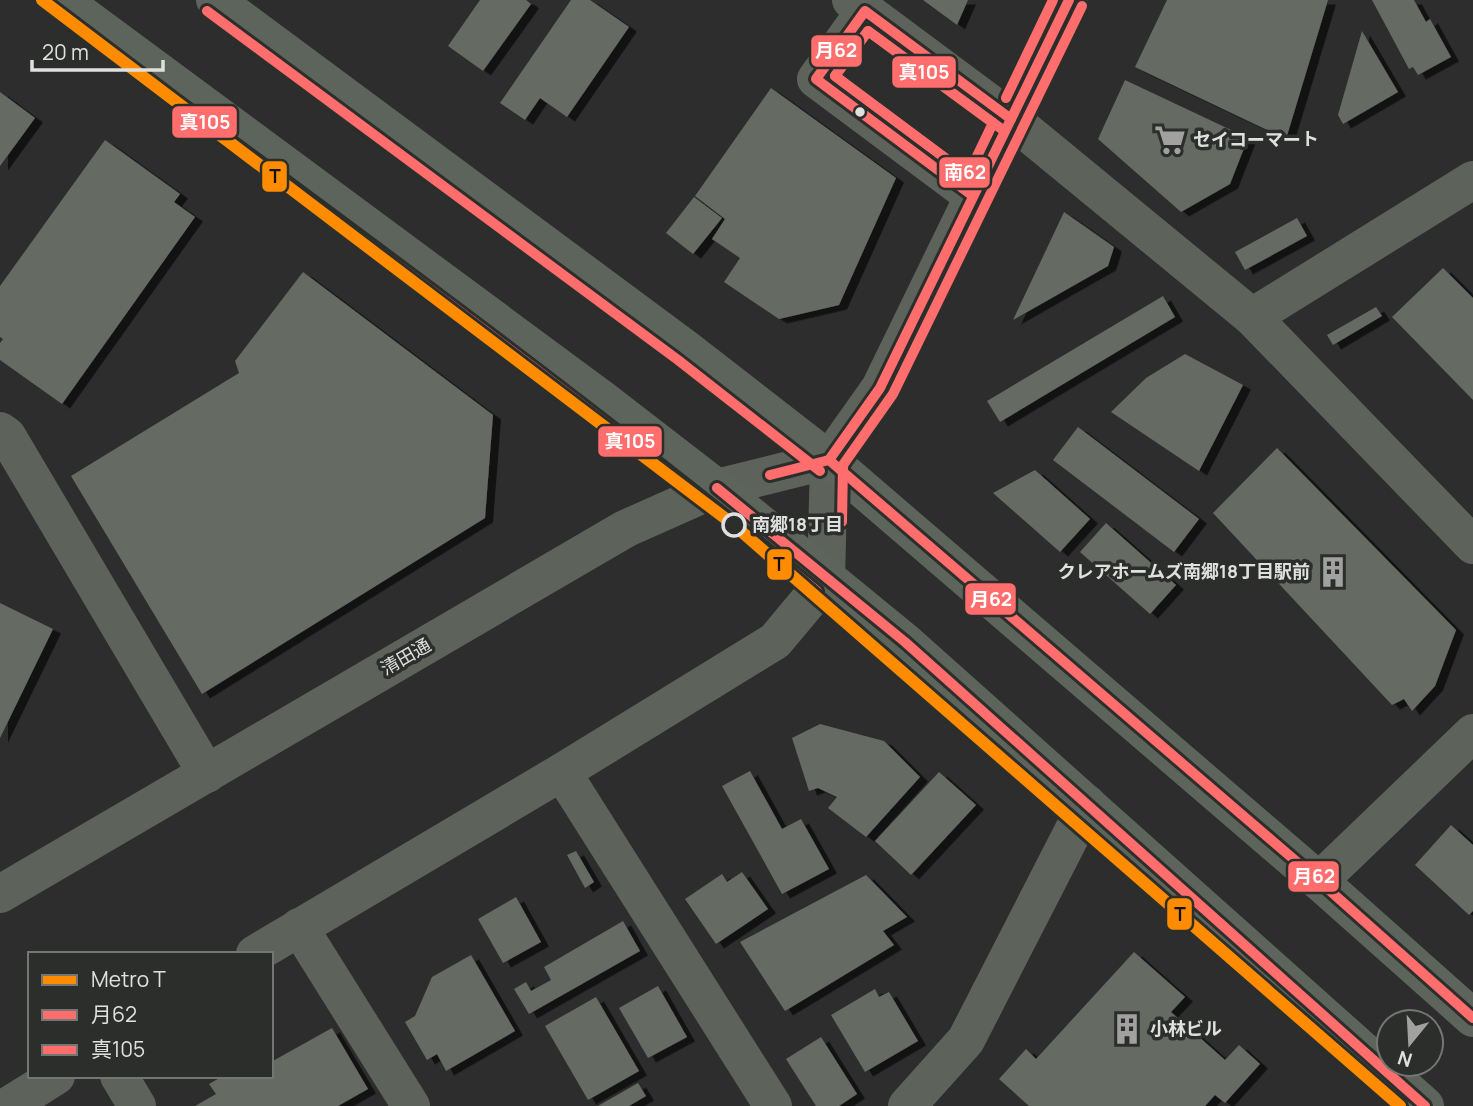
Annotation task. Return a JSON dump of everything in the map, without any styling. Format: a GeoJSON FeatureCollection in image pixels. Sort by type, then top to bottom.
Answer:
{"type":"FeatureCollection","features":[{"type":"Feature","properties":{"kind":"main road"},"geometry":{"type":"LineString","coordinates":[[62,0],[581,384],[717,488],[905,642],[1425,1106]]}},
{"type":"Feature","properties":{"kind":"main road"},"geometry":{"type":"LineString","coordinates":[[215,0],[675,340],[829,460],[1319,881],[1473,1018]]}},
{"type":"Feature","properties":{"kind":"street"},"geometry":{"type":"LineString","coordinates":[[258,952],[562,772],[775,641],[826,580],[829,460],[880,388],[1069,0]]}},
{"type":"Feature","properties":{"kind":"street"},"geometry":{"type":"LineString","coordinates":[[973,196],[816,79],[858,5],[1011,119],[1252,317],[1473,545]]}},
{"type":"Feature","properties":{"kind":"street"},"geometry":{"type":"LineString","coordinates":[[1252,317],[1473,180]]}},
{"type":"Feature","properties":{"kind":"street"},"geometry":{"type":"LineString","coordinates":[[0,431],[7,436],[207,774]]}},
{"type":"Feature","properties":{"kind":"street","name":"清田通"},"geometry":{"type":"LineString","coordinates":[[0,894],[625,529],[717,488],[829,460]]}},
{"type":"Feature","properties":{"kind":"street"},"geometry":{"type":"LineString","coordinates":[[1319,881],[1473,733]]}},
{"type":"Feature","properties":{"kind":"street"},"geometry":{"type":"LineString","coordinates":[[562,772],[772,1106]]}},
{"type":"Feature","properties":{"kind":"street"},"geometry":{"type":"LineString","coordinates":[[914,1104],[966,1040],[1087,804]]}},
{"type":"Feature","properties":{"kind":"street"},"geometry":{"type":"LineString","coordinates":[[299,926],[411,1106]]}},
{"type":"Feature","properties":{"kind":"street"},"geometry":{"type":"LineString","coordinates":[[8,1106],[53,1078]]}},
{"type":"Feature","properties":{"kind":"street"},"geometry":{"type":"LineString","coordinates":[[121,1078],[137,1106]]}},
{"type":"Feature","properties":{"kind":"building"},"geometry":{"type":"Polygon","coordinates":[[[480,0],[526,0],[531,4],[483,71],[448,46],[480,0]]]}},
{"type":"Feature","properties":{"kind":"building"},"geometry":{"type":"Polygon","coordinates":[[[571,0],[590,0],[629,27],[567,117],[540,98],[525,120],[500,103],[571,0]]]}},
{"type":"Feature","properties":{"kind":"building"},"geometry":{"type":"Polygon","coordinates":[[[923,0],[968,0],[957,25],[923,0]]]}},
{"type":"Feature","properties":{"kind":"building"},"geometry":{"type":"Polygon","coordinates":[[[1167,0],[1328,0],[1286,139],[1135,67],[1167,0]]]}},
{"type":"Feature","properties":{"kind":"building"},"geometry":{"type":"Polygon","coordinates":[[[1372,0],[1414,0],[1426,22],[1430,19],[1451,57],[1418,75],[1413,67],[1409,69],[1372,0]]]}},
{"type":"Feature","properties":{"kind":"building"},"geometry":{"type":"Polygon","coordinates":[[[1362,31],[1398,92],[1343,124],[1338,115],[1362,31]]]}},
{"type":"Feature","properties":{"kind":"building"},"geometry":{"type":"Polygon","coordinates":[[[1125,80],[1248,138],[1230,184],[1181,212],[1098,139],[1125,80]]]}},
{"type":"Feature","properties":{"kind":"building"},"geometry":{"type":"Polygon","coordinates":[[[771,88],[896,178],[839,305],[779,319],[724,282],[740,258],[712,239],[725,219],[695,196],[771,88]]]}},
{"type":"Feature","properties":{"kind":"building"},"geometry":{"type":"Polygon","coordinates":[[[0,92],[35,118],[0,166],[0,92]]]}},
{"type":"Feature","properties":{"kind":"building"},"geometry":{"type":"Polygon","coordinates":[[[105,140],[180,194],[174,202],[195,217],[62,404],[0,360],[0,343],[3,339],[0,337],[0,286],[105,140]]]}},
{"type":"Feature","properties":{"kind":"building"},"geometry":{"type":"Polygon","coordinates":[[[694,197],[722,218],[693,254],[666,233],[694,197]]]}},
{"type":"Feature","properties":{"kind":"building"},"geometry":{"type":"Polygon","coordinates":[[[1064,212],[1114,247],[1108,266],[1013,320],[1064,212]]]}},
{"type":"Feature","properties":{"kind":"building"},"geometry":{"type":"Polygon","coordinates":[[[1297,218],[1307,236],[1245,270],[1235,252],[1297,218]]]}},
{"type":"Feature","properties":{"kind":"building"},"geometry":{"type":"Polygon","coordinates":[[[1443,268],[1473,298],[1473,400],[1392,317],[1443,268]]]}},
{"type":"Feature","properties":{"kind":"building"},"geometry":{"type":"Polygon","coordinates":[[[303,272],[493,415],[485,518],[202,694],[71,476],[239,373],[235,361],[303,272]]]}},
{"type":"Feature","properties":{"kind":"building"},"geometry":{"type":"Polygon","coordinates":[[[1163,296],[1175,317],[1000,422],[987,401],[1163,296]]]}},
{"type":"Feature","properties":{"kind":"building"},"geometry":{"type":"Polygon","coordinates":[[[1376,307],[1382,316],[1333,345],[1327,335],[1376,307]]]}},
{"type":"Feature","properties":{"kind":"building"},"geometry":{"type":"Polygon","coordinates":[[[1185,354],[1243,385],[1199,471],[1111,412],[1146,378],[1185,354]]]}},
{"type":"Feature","properties":{"kind":"building"},"geometry":{"type":"Polygon","coordinates":[[[1078,427],[1199,519],[1174,552],[1053,460],[1078,427]]]}},
{"type":"Feature","properties":{"kind":"building","name":"クレアホームズ南郷18丁目駅前"},"geometry":{"type":"Polygon","coordinates":[[[1277,448],[1456,630],[1435,686],[1412,711],[1404,699],[1392,705],[1213,513],[1277,448]]]}},
{"type":"Feature","properties":{"kind":"building"},"geometry":{"type":"Polygon","coordinates":[[[1035,470],[1090,519],[1060,552],[993,493],[1035,470]]]}},
{"type":"Feature","properties":{"kind":"building"},"geometry":{"type":"Polygon","coordinates":[[[1106,523],[1176,585],[1150,614],[1080,552],[1106,523]]]}},
{"type":"Feature","properties":{"kind":"building"},"geometry":{"type":"Polygon","coordinates":[[[0,603],[53,629],[0,738],[0,603]]]}},
{"type":"Feature","properties":{"kind":"building"},"geometry":{"type":"Polygon","coordinates":[[[820,724],[884,741],[920,777],[866,837],[828,808],[837,797],[818,788],[809,791],[792,738],[820,724]]]}},
{"type":"Feature","properties":{"kind":"building"},"geometry":{"type":"Polygon","coordinates":[[[750,771],[782,829],[801,819],[829,869],[782,894],[722,786],[750,771]]]}},
{"type":"Feature","properties":{"kind":"building"},"geometry":{"type":"Polygon","coordinates":[[[939,772],[976,805],[911,875],[875,841],[939,772]]]}},
{"type":"Feature","properties":{"kind":"building"},"geometry":{"type":"Polygon","coordinates":[[[1451,825],[1473,845],[1473,911],[1469,915],[1415,865],[1451,825]]]}},
{"type":"Feature","properties":{"kind":"building"},"geometry":{"type":"Polygon","coordinates":[[[576,851],[594,882],[585,888],[567,855],[576,851]]]}},
{"type":"Feature","properties":{"kind":"building"},"geometry":{"type":"Polygon","coordinates":[[[742,872],[768,909],[716,944],[685,899],[722,874],[727,882],[742,872]]]}},
{"type":"Feature","properties":{"kind":"building"},"geometry":{"type":"Polygon","coordinates":[[[866,875],[907,917],[883,931],[894,945],[785,1011],[740,942],[866,875]]]}},
{"type":"Feature","properties":{"kind":"building"},"geometry":{"type":"Polygon","coordinates":[[[516,897],[541,942],[503,963],[478,919],[516,897]]]}},
{"type":"Feature","properties":{"kind":"building"},"geometry":{"type":"Polygon","coordinates":[[[623,921],[640,951],[529,1014],[514,989],[526,982],[531,991],[551,980],[544,967],[623,921]]]}},
{"type":"Feature","properties":{"kind":"building","name":"小林ビル"},"geometry":{"type":"Polygon","coordinates":[[[1134,952],[1185,997],[1171,1012],[1225,1060],[1239,1045],[1260,1064],[1225,1103],[1215,1095],[1205,1106],[1029,1106],[999,1079],[1026,1049],[1036,1059],[1134,952]]]}},
{"type":"Feature","properties":{"kind":"building"},"geometry":{"type":"Polygon","coordinates":[[[471,955],[515,1031],[446,1071],[437,1054],[427,1060],[405,1022],[415,1016],[432,977],[471,955]]]}},
{"type":"Feature","properties":{"kind":"building"},"geometry":{"type":"Polygon","coordinates":[[[658,986],[687,1037],[648,1058],[619,1008],[658,986]]]}},
{"type":"Feature","properties":{"kind":"building"},"geometry":{"type":"Polygon","coordinates":[[[875,989],[879,997],[889,992],[918,1041],[865,1072],[831,1015],[875,989]]]}},
{"type":"Feature","properties":{"kind":"building"},"geometry":{"type":"Polygon","coordinates":[[[596,997],[639,1071],[588,1100],[545,1026],[596,997]]]}},
{"type":"Feature","properties":{"kind":"building"},"geometry":{"type":"Polygon","coordinates":[[[332,1028],[368,1089],[338,1106],[195,1106],[216,1094],[209,1084],[220,1078],[273,1078],[273,1061],[332,1028]]]}},
{"type":"Feature","properties":{"kind":"building"},"geometry":{"type":"Polygon","coordinates":[[[821,1037],[857,1094],[839,1106],[816,1106],[786,1059],[821,1037]]]}},
{"type":"Feature","properties":{"kind":"building"},"geometry":{"type":"Polygon","coordinates":[[[638,1083],[646,1096],[629,1106],[598,1106],[638,1083]]]}},
{"type":"Feature","properties":{"kind":"metro line","name":"T"},"geometry":{"type":"LineString","coordinates":[[42,0],[734,525],[1400,1106]]}},
{"type":"Feature","properties":{"kind":"transit line","name":"南62"},"geometry":{"type":"LineString","coordinates":[[1006,98],[1053,0]]}},
{"type":"Feature","properties":{"kind":"transit line","name":"月62"},"geometry":{"type":"LineString","coordinates":[[770,475],[829,460],[880,388],[1069,0]]}},
{"type":"Feature","properties":{"kind":"transit line","name":"真105"},"geometry":{"type":"LineString","coordinates":[[842,522],[843,465],[893,394],[1082,6]]}},
{"type":"Feature","properties":{"kind":"transit line","name":"真105"},"geometry":{"type":"LineString","coordinates":[[54,11],[535,368],[817,591]]}},
{"type":"Feature","properties":{"kind":"transit line","name":"真105"},"geometry":{"type":"LineString","coordinates":[[207,11],[678,360],[820,471]]}},
{"type":"Feature","properties":{"kind":"transit line","name":"月62"},"geometry":{"type":"LineString","coordinates":[[973,196],[816,79],[865,11],[1011,119]]}},
{"type":"Feature","properties":{"kind":"transit line","name":"真105"},"geometry":{"type":"LineString","coordinates":[[981,185],[835,76],[868,31],[1003,130]]}},
{"type":"Feature","properties":{"kind":"transit line","name":"南62"},"geometry":{"type":"LineString","coordinates":[[868,31],[993,123],[968,175],[835,76],[868,31]]}},
{"type":"Feature","properties":{"kind":"transit line","name":"月62"},"geometry":{"type":"LineString","coordinates":[[829,460],[1319,881],[1473,1018]]}},
{"type":"Feature","properties":{"kind":"transit line","name":"月62"},"geometry":{"type":"LineString","coordinates":[[717,488],[905,642],[1425,1106]]}},
{"type":"Feature","properties":{"kind":"place","name":"セイコーマート"},"geometry":{"type":"Point","coordinates":[1170,140]}},
{"type":"Feature","properties":{"kind":"place","name":"南郷18丁目"},"geometry":{"type":"Point","coordinates":[734,525]}},
{"type":"Feature","properties":{"kind":"place","name":"クレアホームズ南郷18丁目駅前"},"geometry":{"type":"Point","coordinates":[1333,572]}},
{"type":"Feature","properties":{"kind":"place","name":"小林ビル"},"geometry":{"type":"Point","coordinates":[1127,1029]}}]}
